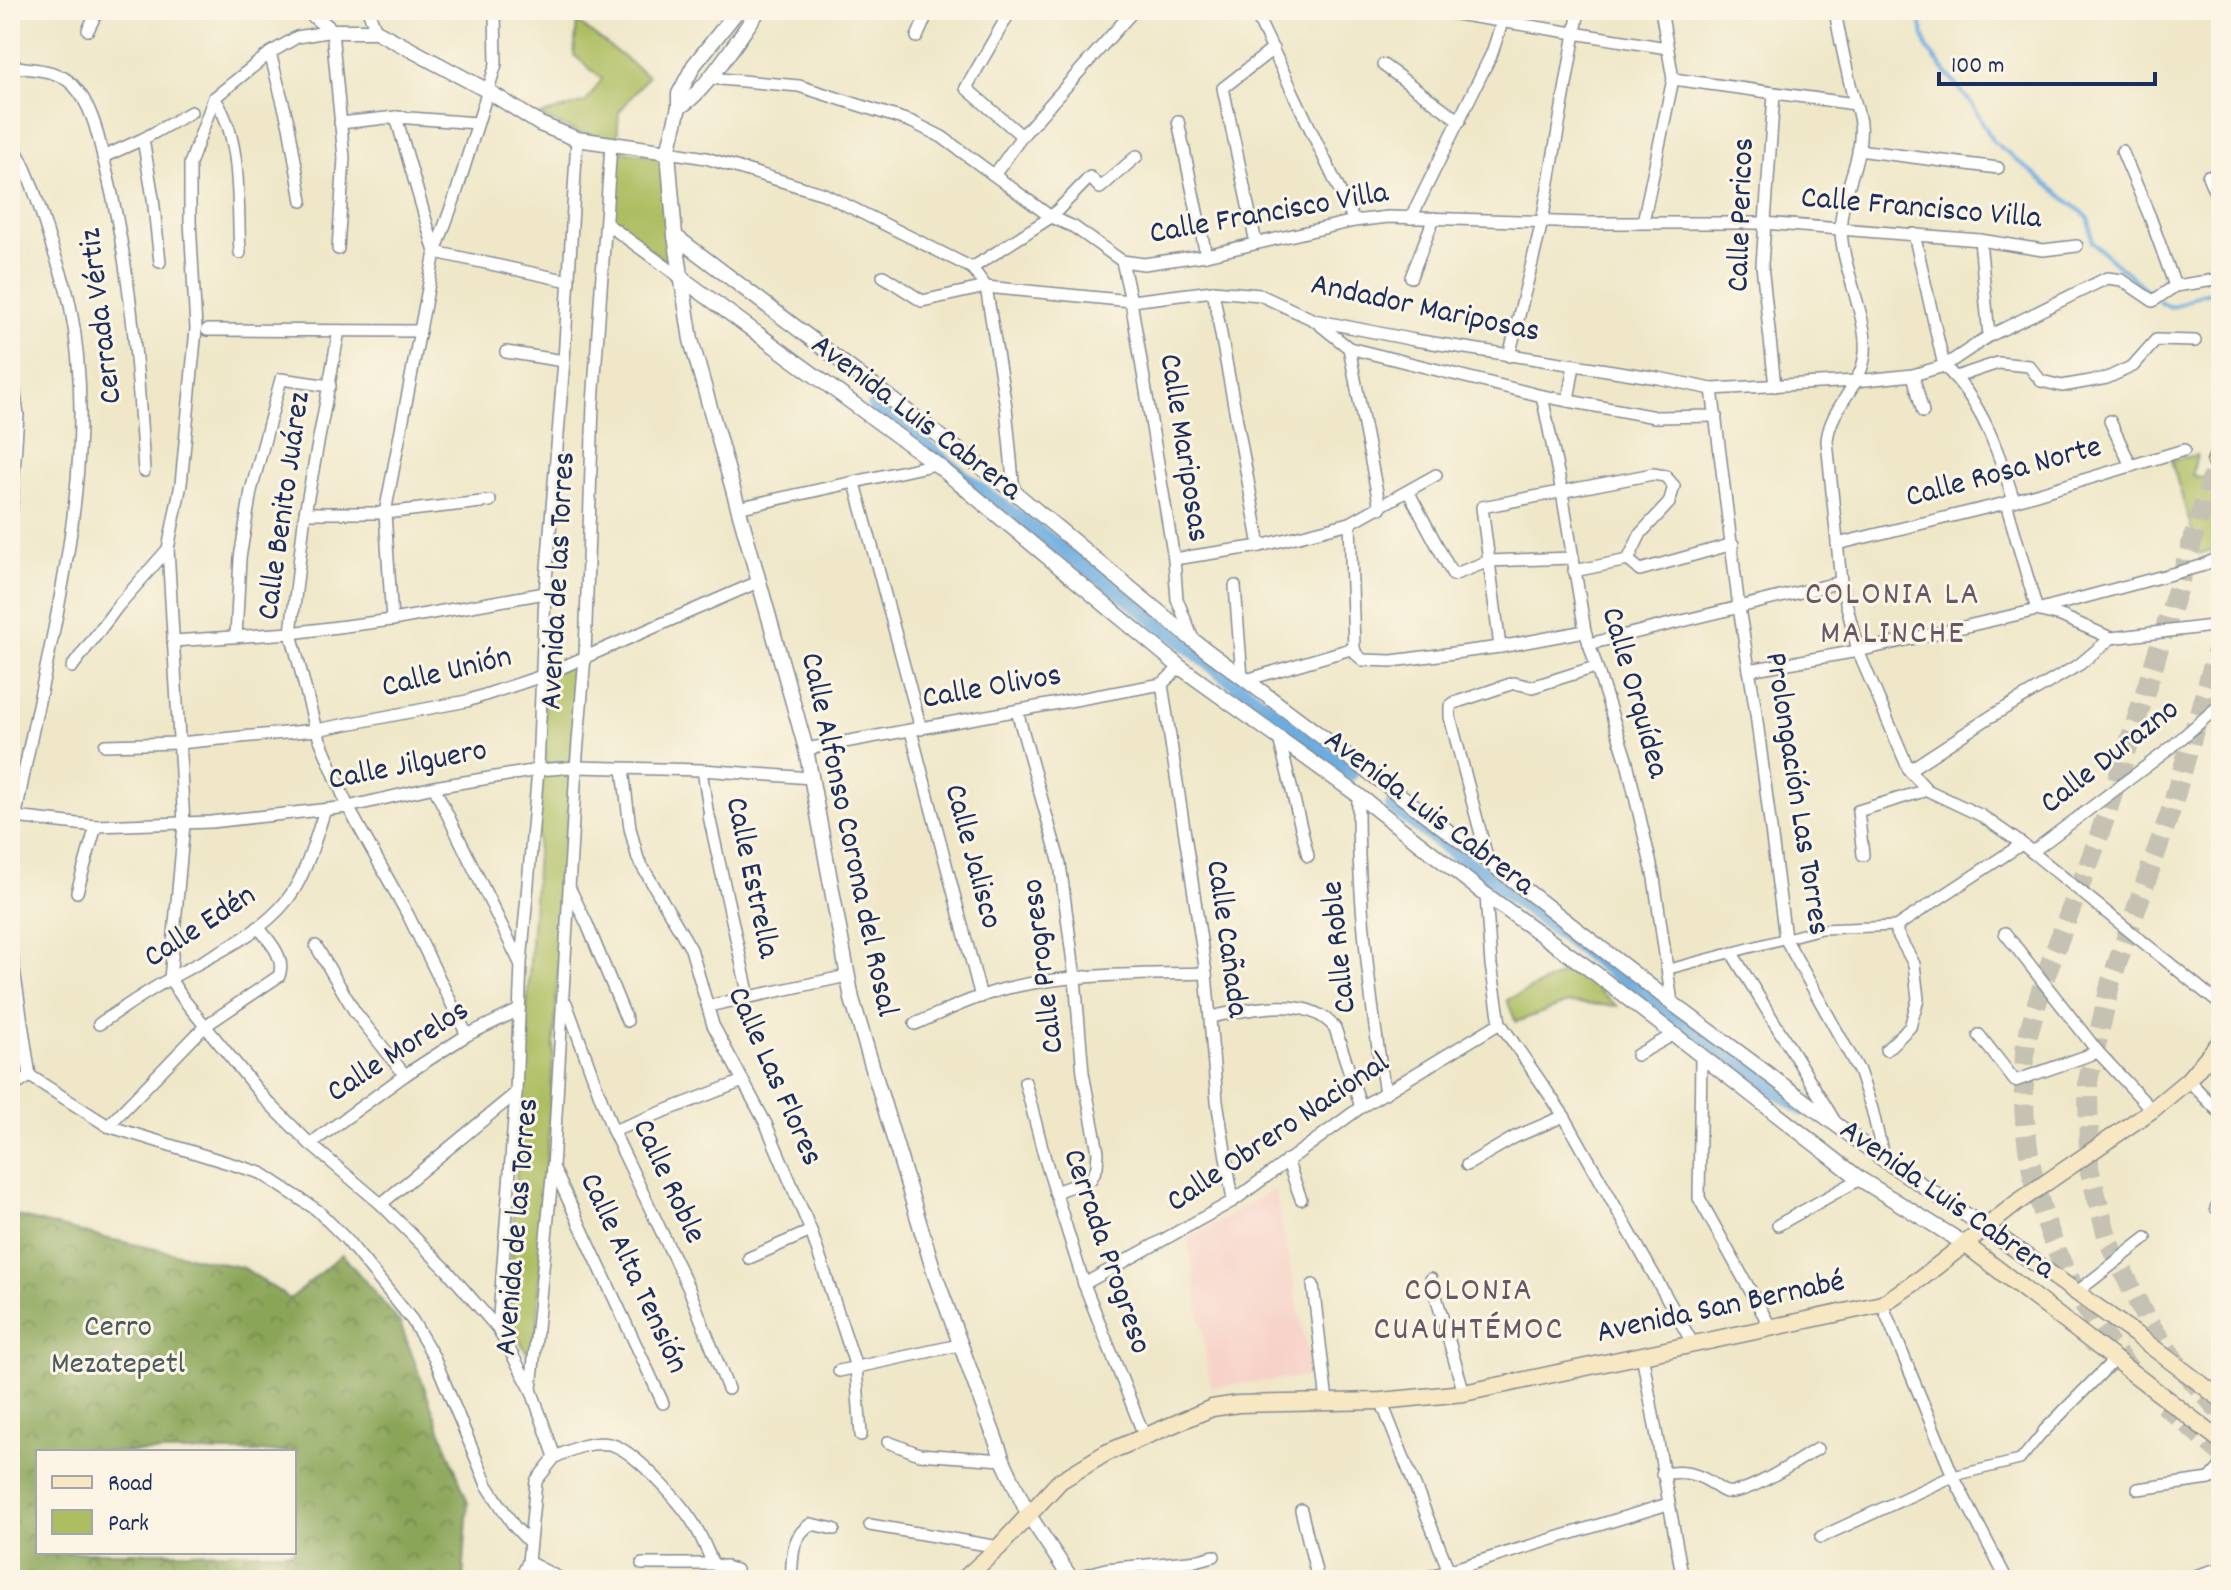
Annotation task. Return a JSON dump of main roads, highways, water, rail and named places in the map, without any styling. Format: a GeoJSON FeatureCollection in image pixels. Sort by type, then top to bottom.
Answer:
{"type":"FeatureCollection","features":[{"type":"Feature","properties":{"kind":"main road","name":"Avenida San Bernabé"},"geometry":{"type":"LineString","coordinates":[[963,1580],[999,1547],[1060,1481],[1106,1453],[1212,1408],[1238,1404],[1381,1401],[1464,1393],[1882,1304],[2030,1194],[2152,1110],[2188,1080],[2221,1041]]}},
{"type":"Feature","properties":{"kind":"main road","name":"Avenida Luis Cabrera"},"geometry":{"type":"LineString","coordinates":[[1986,1228],[2221,1399]]}},
{"type":"Feature","properties":{"kind":"main road","name":"Avenida Luis Cabrera"},"geometry":{"type":"LineString","coordinates":[[1965,1244],[2221,1441]]}},
{"type":"Feature","properties":{"kind":"waterway"},"geometry":{"type":"LineString","coordinates":[[1917,10],[1928,50],[1974,107],[1992,140],[2089,218],[2092,242],[2150,293]]}},
{"type":"Feature","properties":{"kind":"waterway"},"geometry":{"type":"LineString","coordinates":[[2159,301],[2170,307],[2201,294],[2221,293]]}},
{"type":"Feature","properties":{"kind":"waterway"},"geometry":{"type":"LineString","coordinates":[[875,406],[979,490],[1114,587],[1350,773]]}},
{"type":"Feature","properties":{"kind":"waterway"},"geometry":{"type":"LineString","coordinates":[[1393,806],[1576,944],[1804,1109]]}},
{"type":"Feature","properties":{"kind":"tunnel"},"geometry":{"type":"LineString","coordinates":[[2130,1369],[2085,1307],[2067,1273],[2039,1200],[2025,1124],[2025,1049],[2053,957],[2106,815],[2217,462]]}},
{"type":"Feature","properties":{"kind":"tunnel"},"geometry":{"type":"LineString","coordinates":[[2221,637],[2171,810],[2111,981],[2088,1081],[2089,1168],[2108,1240],[2145,1317],[2176,1362],[2221,1413]]}},
{"type":"Feature","properties":{"kind":"tunnel"},"geometry":{"type":"LineString","coordinates":[[2163,1404],[2221,1453]]}},
{"type":"Feature","properties":{"kind":"district","name":"COLONIA LA MALINCHE"},"geometry":{"type":"Point","coordinates":[1893,616]}},
{"type":"Feature","properties":{"kind":"district","name":"COLONIA CUAUHTÉMOC"},"geometry":{"type":"Point","coordinates":[1469,1312]}},
{"type":"Feature","properties":{"kind":"park label","name":"Cerro Mezatepetl"},"geometry":{"type":"Point","coordinates":[118,1348]}}]}
